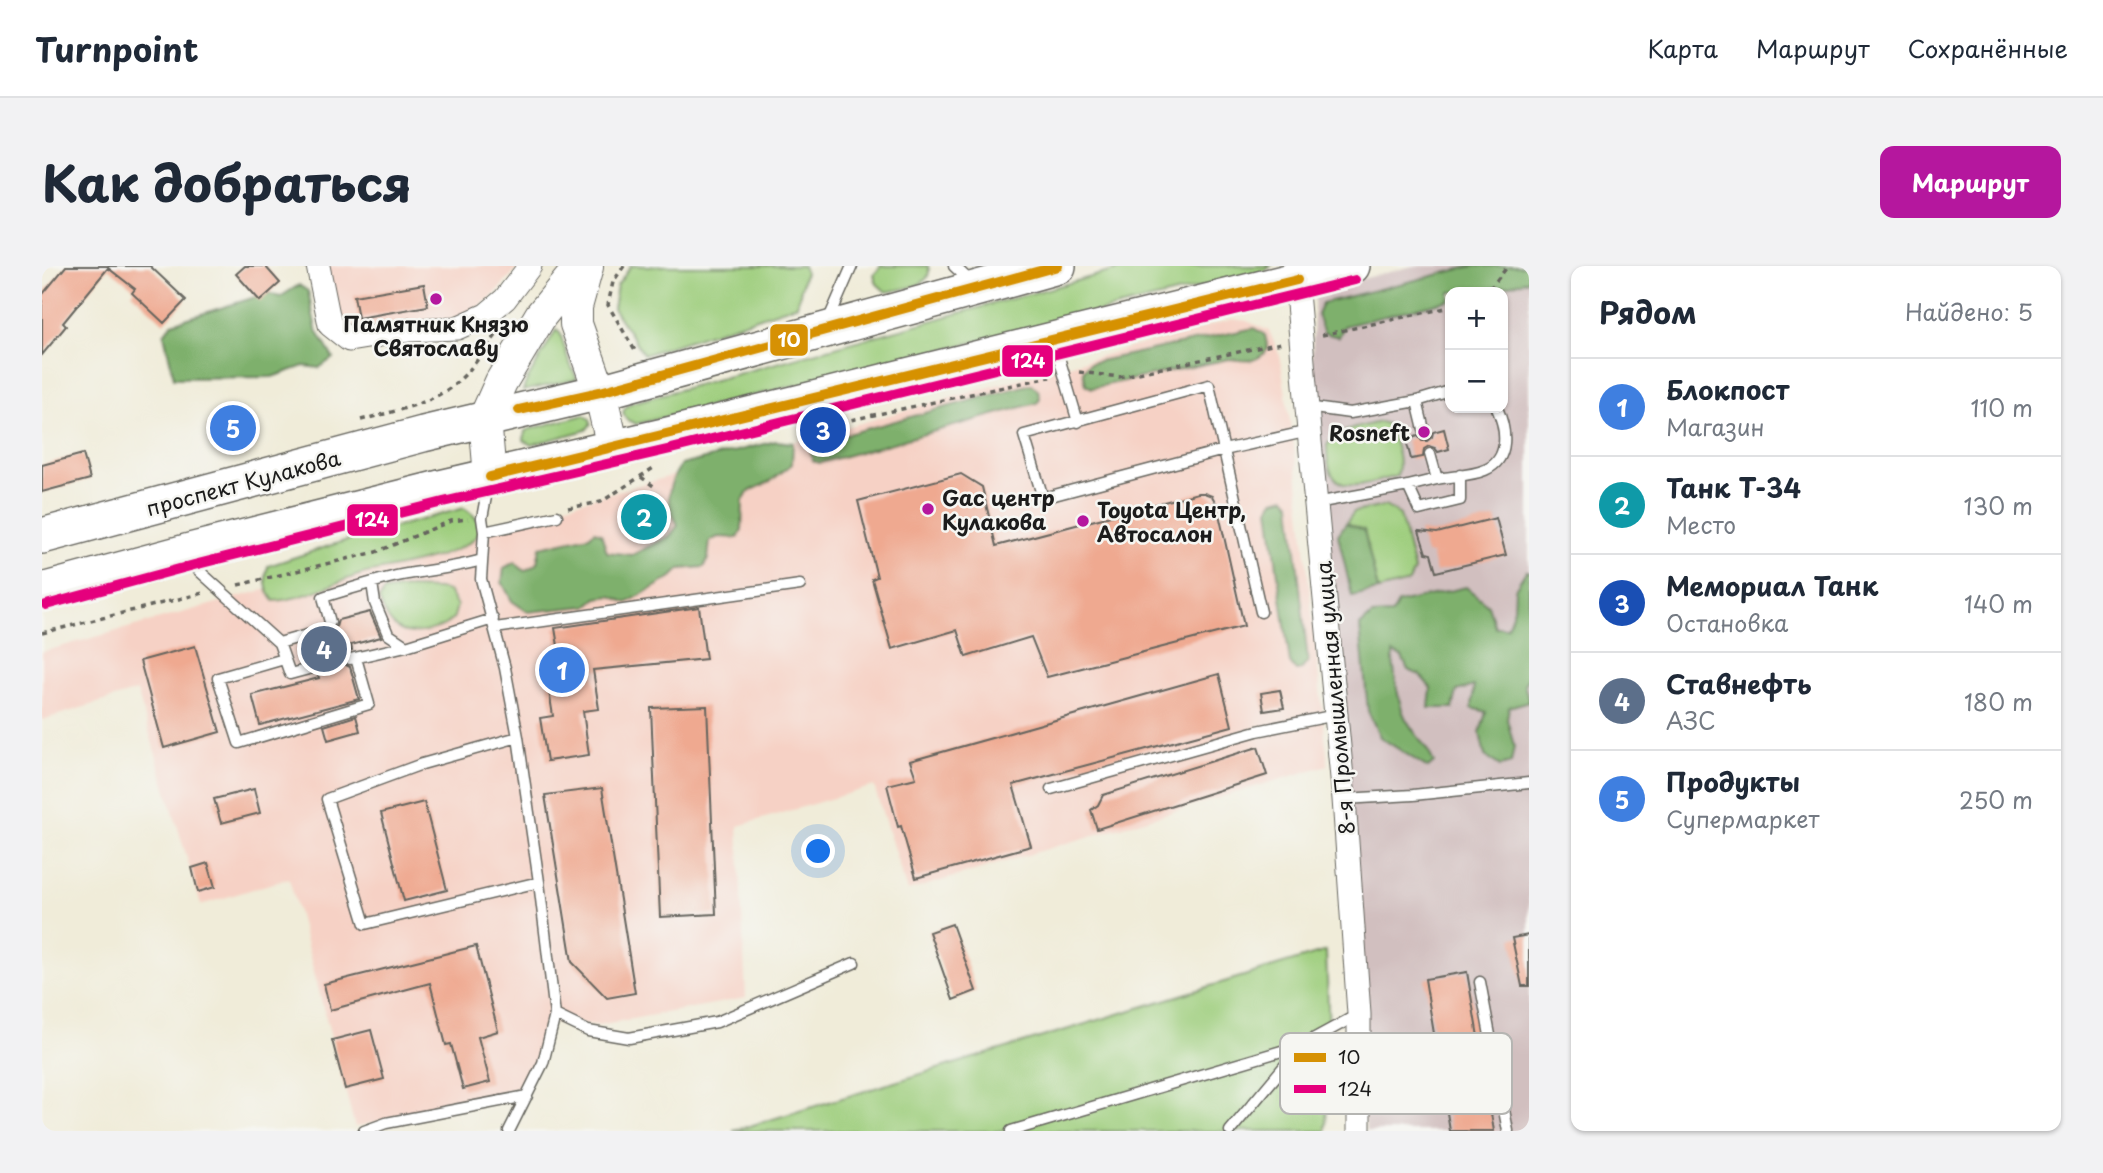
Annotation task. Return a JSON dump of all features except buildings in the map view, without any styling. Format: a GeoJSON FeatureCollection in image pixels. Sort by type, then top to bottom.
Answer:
{"type":"FeatureCollection","features":[{"type":"Feature","properties":{"kind":"main road"},"geometry":{"type":"LineString","coordinates":[[490,477],[485,418],[501,382],[541,315],[581,266]]}},
{"type":"Feature","properties":{"kind":"main road"},"geometry":{"type":"LineString","coordinates":[[588,266],[576,307],[576,324],[600,392],[614,447]]}},
{"type":"Feature","properties":{"kind":"main road","name":"проспект Кулакова"},"geometry":{"type":"LineString","coordinates":[[42,536],[444,428],[600,392],[824,331],[966,277],[1058,266]]}},
{"type":"Feature","properties":{"kind":"main road"},"geometry":{"type":"LineString","coordinates":[[42,591],[490,477],[1054,339],[1296,273],[1352,266]]}},
{"type":"Feature","properties":{"kind":"main road","name":"проспект Кулакова"},"geometry":{"type":"LineString","coordinates":[[444,428],[471,411],[501,382]]}},
{"type":"Feature","properties":{"kind":"street"},"geometry":{"type":"LineString","coordinates":[[318,266],[330,325],[349,340],[411,330],[457,328],[486,315],[505,299],[530,266]]}},
{"type":"Feature","properties":{"kind":"street","name":"8-я Промышленная улица"},"geometry":{"type":"LineString","coordinates":[[1296,273],[1308,431],[1344,799],[1359,1033]]}},
{"type":"Feature","properties":{"kind":"lane"},"geometry":{"type":"LineString","coordinates":[[824,331],[852,266]]}},
{"type":"Feature","properties":{"kind":"lane"},"geometry":{"type":"LineString","coordinates":[[1054,339],[1077,422]]}},
{"type":"Feature","properties":{"kind":"lane"},"geometry":{"type":"LineString","coordinates":[[1261,612],[1224,450],[1209,385],[1024,435],[1043,498],[1224,450],[1308,431]]}},
{"type":"Feature","properties":{"kind":"lane"},"geometry":{"type":"LineString","coordinates":[[1307,407],[1350,413],[1416,401],[1445,392]]}},
{"type":"Feature","properties":{"kind":"lane"},"geometry":{"type":"LineString","coordinates":[[1416,401],[1425,434]]}},
{"type":"Feature","properties":{"kind":"lane"},"geometry":{"type":"LineString","coordinates":[[1316,503],[1485,470],[1503,453],[1505,437],[1498,413]]}},
{"type":"Feature","properties":{"kind":"lane"},"geometry":{"type":"LineString","coordinates":[[1430,454],[1437,479]]}},
{"type":"Feature","properties":{"kind":"lane"},"geometry":{"type":"LineString","coordinates":[[1408,486],[1419,510],[1460,500],[1460,475]]}},
{"type":"Feature","properties":{"kind":"lane"},"geometry":{"type":"LineString","coordinates":[[490,477],[482,518],[484,532],[481,579],[505,668],[518,737],[555,1015],[543,1063],[509,1131]]}},
{"type":"Feature","properties":{"kind":"lane"},"geometry":{"type":"LineString","coordinates":[[484,532],[557,516]]}},
{"type":"Feature","properties":{"kind":"lane"},"geometry":{"type":"LineString","coordinates":[[181,554],[279,643],[290,674],[316,667]]}},
{"type":"Feature","properties":{"kind":"lane"},"geometry":{"type":"LineString","coordinates":[[330,622],[323,597],[372,583],[482,560]]}},
{"type":"Feature","properties":{"kind":"lane"},"geometry":{"type":"LineString","coordinates":[[372,583],[375,603],[387,634],[406,646]]}},
{"type":"Feature","properties":{"kind":"lane"},"geometry":{"type":"LineString","coordinates":[[284,659],[218,678],[239,743],[369,704],[353,658],[494,624],[800,585]]}},
{"type":"Feature","properties":{"kind":"lane"},"geometry":{"type":"LineString","coordinates":[[279,643],[307,635]]}},
{"type":"Feature","properties":{"kind":"lane"},"geometry":{"type":"LineString","coordinates":[[1051,789],[1257,731],[1336,715]]}},
{"type":"Feature","properties":{"kind":"lane"},"geometry":{"type":"LineString","coordinates":[[518,737],[422,764],[327,799],[365,924],[539,881]]}},
{"type":"Feature","properties":{"kind":"lane"},"geometry":{"type":"LineString","coordinates":[[1344,799],[1529,783]]}},
{"type":"Feature","properties":{"kind":"lane"},"geometry":{"type":"LineString","coordinates":[[555,1015],[588,1031],[629,1038],[717,1022],[854,962]]}},
{"type":"Feature","properties":{"kind":"lane"},"geometry":{"type":"LineString","coordinates":[[1480,982],[1490,1033]]}},
{"type":"Feature","properties":{"kind":"lane"},"geometry":{"type":"LineString","coordinates":[[1324,1033],[1359,1014]]}},
{"type":"Feature","properties":{"kind":"lane"},"geometry":{"type":"LineString","coordinates":[[1011,1131],[1046,1129],[1280,1052]]}},
{"type":"Feature","properties":{"kind":"lane"},"geometry":{"type":"LineString","coordinates":[[1230,1131],[1280,1071]]}},
{"type":"Feature","properties":{"kind":"lane"},"geometry":{"type":"LineString","coordinates":[[364,1131],[386,1123],[527,1096]]}},
{"type":"Feature","properties":{"kind":"path"},"geometry":{"type":"LineString","coordinates":[[1490,287],[1508,266]]}},
{"type":"Feature","properties":{"kind":"path"},"geometry":{"type":"LineString","coordinates":[[361,420],[415,405],[452,387],[499,332]]}},
{"type":"Feature","properties":{"kind":"path"},"geometry":{"type":"LineString","coordinates":[[641,477],[655,487]]}},
{"type":"Feature","properties":{"kind":"path"},"geometry":{"type":"LineString","coordinates":[[42,633],[376,552],[451,521]]}},
{"type":"Feature","properties":{"kind":"shaded area"},"geometry":{"type":"Polygon","coordinates":[[[327,266],[519,266],[493,296],[462,318],[351,330],[332,300],[327,266]]]}},
{"type":"Feature","properties":{"kind":"shaded area"},"geometry":{"type":"Polygon","coordinates":[[[1413,266],[1529,266],[1529,1131],[1366,1131],[1365,1114],[1512,1114],[1512,1033],[1358,1033],[1310,412],[1315,291],[1413,266]]]}},
{"type":"Feature","properties":{"kind":"shaded area"},"geometry":{"type":"Polygon","coordinates":[[[1233,319],[1247,321],[1269,331],[1280,356],[1296,462],[1328,765],[907,891],[874,786],[738,826],[746,998],[599,1025],[544,1022],[538,1059],[522,1087],[355,1127],[289,878],[201,905],[137,691],[42,720],[42,652],[1233,319]]]}},
{"type":"Feature","properties":{"kind":"green space"},"geometry":{"type":"Polygon","coordinates":[[[631,266],[803,266],[805,272],[797,305],[644,355],[613,308],[617,286],[631,266]]]}},
{"type":"Feature","properties":{"kind":"green space"},"geometry":{"type":"Polygon","coordinates":[[[881,266],[928,266],[929,273],[922,283],[886,292],[877,284],[874,275],[881,266]]]}},
{"type":"Feature","properties":{"kind":"green space"},"geometry":{"type":"Polygon","coordinates":[[[1131,266],[1271,266],[1263,272],[636,424],[627,420],[623,413],[631,403],[1131,266]]]}},
{"type":"Feature","properties":{"kind":"green space"},"geometry":{"type":"Polygon","coordinates":[[[1473,266],[1529,266],[1529,280],[1501,287],[1445,287],[1445,301],[1344,326],[1339,337],[1324,333],[1317,315],[1322,303],[1473,266]]]}},
{"type":"Feature","properties":{"kind":"green space"},"geometry":{"type":"Polygon","coordinates":[[[299,285],[308,291],[316,329],[333,358],[319,368],[304,366],[272,377],[174,378],[164,334],[172,323],[268,293],[280,297],[299,285]]]}},
{"type":"Feature","properties":{"kind":"green space"},"geometry":{"type":"Polygon","coordinates":[[[1254,328],[1265,335],[1268,349],[1255,359],[1229,359],[1092,388],[1086,385],[1083,371],[1090,363],[1254,328]]]}},
{"type":"Feature","properties":{"kind":"green space"},"geometry":{"type":"Polygon","coordinates":[[[556,330],[560,333],[577,379],[523,391],[526,382],[556,330]]]}},
{"type":"Feature","properties":{"kind":"green space"},"geometry":{"type":"Polygon","coordinates":[[[1031,384],[1038,390],[1040,398],[1037,403],[820,463],[813,461],[810,450],[814,443],[1031,384]]]}},
{"type":"Feature","properties":{"kind":"green space"},"geometry":{"type":"Polygon","coordinates":[[[584,415],[590,419],[591,424],[586,430],[531,445],[524,440],[525,431],[584,415]]]}},
{"type":"Feature","properties":{"kind":"green space"},"geometry":{"type":"Polygon","coordinates":[[[1380,422],[1387,424],[1395,443],[1399,464],[1397,476],[1358,485],[1339,482],[1332,475],[1328,463],[1327,445],[1344,432],[1380,422]]]}},
{"type":"Feature","properties":{"kind":"green space"},"geometry":{"type":"Polygon","coordinates":[[[776,441],[793,443],[792,464],[771,481],[748,492],[743,501],[742,530],[738,538],[718,537],[710,541],[704,567],[680,569],[672,577],[627,603],[611,596],[597,598],[587,606],[528,612],[512,601],[502,582],[504,568],[515,562],[524,571],[537,564],[540,547],[589,536],[595,531],[601,533],[607,552],[632,555],[670,536],[678,525],[671,509],[669,495],[672,480],[681,465],[776,441]]]}},
{"type":"Feature","properties":{"kind":"green space"},"geometry":{"type":"Polygon","coordinates":[[[1285,497],[1291,504],[1308,661],[1301,670],[1296,671],[1290,663],[1269,509],[1274,500],[1285,497]]]}},
{"type":"Feature","properties":{"kind":"green space"},"geometry":{"type":"Polygon","coordinates":[[[1385,506],[1400,515],[1414,570],[1409,582],[1378,590],[1364,530],[1346,523],[1354,512],[1385,506]]]}},
{"type":"Feature","properties":{"kind":"green space"},"geometry":{"type":"Polygon","coordinates":[[[464,508],[478,522],[477,535],[464,546],[419,562],[362,574],[285,600],[274,601],[267,588],[268,566],[341,542],[464,508]]]}},
{"type":"Feature","properties":{"kind":"green space"},"geometry":{"type":"Polygon","coordinates":[[[1346,523],[1364,530],[1378,590],[1352,596],[1338,535],[1346,523]]]}},
{"type":"Feature","properties":{"kind":"green space"},"geometry":{"type":"Polygon","coordinates":[[[1526,571],[1529,571],[1529,677],[1524,684],[1529,701],[1509,707],[1507,719],[1514,746],[1511,763],[1500,766],[1485,756],[1480,733],[1486,712],[1472,708],[1474,686],[1457,691],[1453,708],[1429,708],[1431,688],[1420,675],[1408,670],[1402,657],[1393,653],[1402,711],[1434,763],[1428,768],[1380,737],[1368,711],[1360,626],[1372,615],[1392,614],[1398,603],[1466,587],[1488,605],[1495,627],[1507,627],[1514,609],[1515,589],[1526,571]]]}},
{"type":"Feature","properties":{"kind":"green space"},"geometry":{"type":"Polygon","coordinates":[[[407,588],[448,591],[457,606],[454,617],[443,626],[427,631],[410,632],[397,628],[388,619],[379,600],[384,591],[407,588]]]}},
{"type":"Feature","properties":{"kind":"green space"},"geometry":{"type":"Polygon","coordinates":[[[1326,951],[1329,1033],[1280,1033],[1280,1114],[1327,1114],[1326,1131],[733,1131],[1326,951]]]}},
{"type":"Feature","properties":{"kind":"transit line","name":"10"},"geometry":{"type":"LineString","coordinates":[[519,410],[600,392],[1058,266]]}},
{"type":"Feature","properties":{"kind":"transit line","name":"10"},"geometry":{"type":"LineString","coordinates":[[490,477],[1297,280]]}},
{"type":"Feature","properties":{"kind":"transit line","name":"124"},"geometry":{"type":"LineString","coordinates":[[46,605],[443,502],[671,449],[1355,280]]}},
{"type":"Feature","properties":{"kind":"place","name":"Памятник Князю Святославу"},"geometry":{"type":"Point","coordinates":[436,299]}},
{"type":"Feature","properties":{"kind":"place","name":"Продукты"},"geometry":{"type":"Point","coordinates":[233,428]}},
{"type":"Feature","properties":{"kind":"place","name":"Мемориал Танк"},"geometry":{"type":"Point","coordinates":[823,430]}},
{"type":"Feature","properties":{"kind":"place","name":"Rosneft"},"geometry":{"type":"Point","coordinates":[1424,432]}},
{"type":"Feature","properties":{"kind":"place","name":"Gac центр Кулакова"},"geometry":{"type":"Point","coordinates":[928,509]}},
{"type":"Feature","properties":{"kind":"place","name":"Танк Т-34"},"geometry":{"type":"Point","coordinates":[644,517]}},
{"type":"Feature","properties":{"kind":"place","name":"Toyota Центр, Автосалон"},"geometry":{"type":"Point","coordinates":[1083,521]}},
{"type":"Feature","properties":{"kind":"place","name":"Ставнефть"},"geometry":{"type":"Point","coordinates":[324,649]}},
{"type":"Feature","properties":{"kind":"place","name":"Блокпост"},"geometry":{"type":"Point","coordinates":[562,670]}}]}
